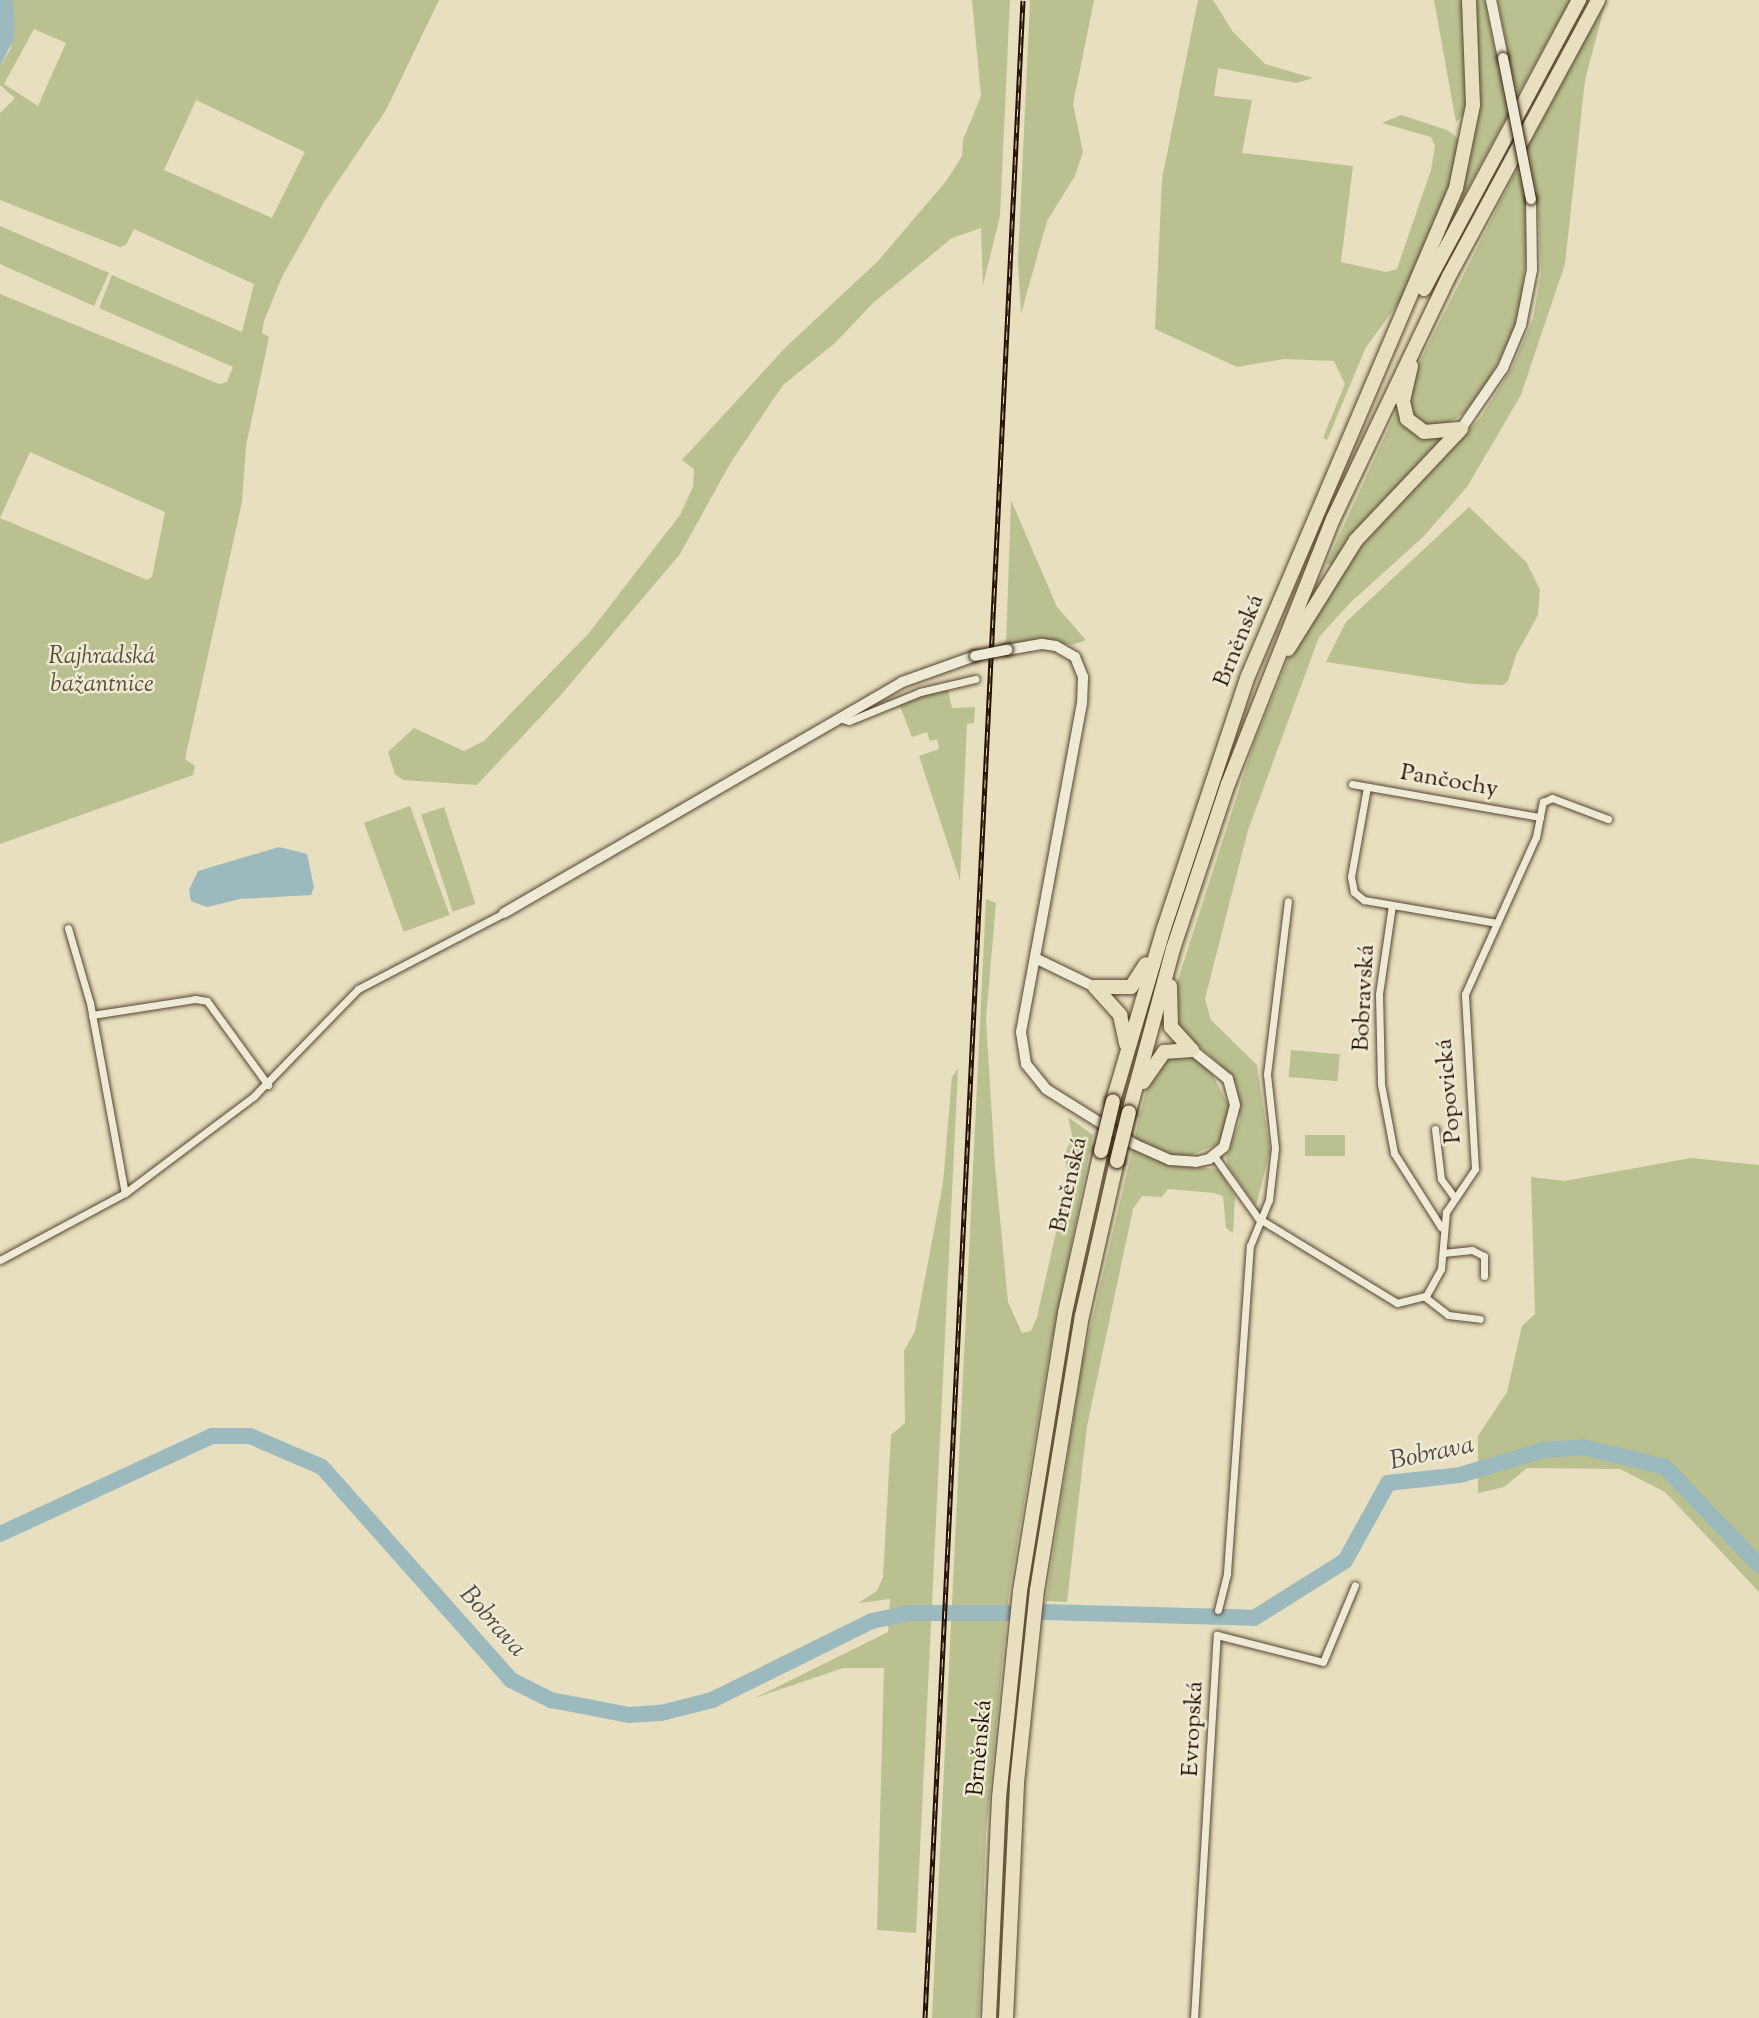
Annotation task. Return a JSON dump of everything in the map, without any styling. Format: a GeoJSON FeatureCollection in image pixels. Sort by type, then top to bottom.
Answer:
{"type":"FeatureCollection","features":[{"type":"Feature","properties":{"kind":"highway"},"geometry":{"type":"LineString","coordinates":[[1367,403],[1446,217],[1464,162],[1473,105],[1469,0]]}},
{"type":"Feature","properties":{"kind":"highway"},"geometry":{"type":"LineString","coordinates":[[1367,403],[1580,0]]}},
{"type":"Feature","properties":{"kind":"highway"},"geometry":{"type":"LineString","coordinates":[[1257,706],[1333,519],[1418,339],[1598,0]]}},
{"type":"Feature","properties":{"kind":"highway"},"geometry":{"type":"LineString","coordinates":[[1418,339],[1403,401],[1407,419],[1424,432],[1461,429]]}},
{"type":"Feature","properties":{"kind":"highway","name":"Brněnská"},"geometry":{"type":"LineString","coordinates":[[989,2018],[999,1798],[1014,1637],[1065,1313],[1101,1151],[1164,928],[1248,676],[1367,403]]}},
{"type":"Feature","properties":{"kind":"highway"},"geometry":{"type":"LineString","coordinates":[[1257,706],[1338,564],[1461,429]]}},
{"type":"Feature","properties":{"kind":"highway","name":"Brněnská"},"geometry":{"type":"LineString","coordinates":[[1006,2018],[1014,1821],[1032,1634],[1068,1390],[1117,1161],[1174,948],[1257,706]]}},
{"type":"Feature","properties":{"kind":"highway"},"geometry":{"type":"LineString","coordinates":[[1096,987],[1120,990],[1135,984],[1164,928]]}},
{"type":"Feature","properties":{"kind":"highway"},"geometry":{"type":"LineString","coordinates":[[1174,948],[1169,1019],[1176,1036],[1192,1049]]}},
{"type":"Feature","properties":{"kind":"highway"},"geometry":{"type":"LineString","coordinates":[[1096,987],[1123,1020],[1126,1056]]}},
{"type":"Feature","properties":{"kind":"highway"},"geometry":{"type":"LineString","coordinates":[[1129,1112],[1160,1055],[1192,1049]]}},
{"type":"Feature","properties":{"kind":"street"},"geometry":{"type":"LineString","coordinates":[[1461,429],[1503,368],[1521,325],[1532,270],[1531,199],[1491,0]]}},
{"type":"Feature","properties":{"kind":"street"},"geometry":{"type":"LineString","coordinates":[[0,1260],[125,1193],[268,1085],[358,989],[505,914],[838,717],[931,668],[1007,650],[1042,644],[1056,646],[1075,657],[1083,677],[1082,703],[1021,1038],[1034,1077],[1066,1103],[1150,1153],[1184,1162],[1214,1156],[1233,1127],[1234,1090],[1217,1068],[1192,1049]]}},
{"type":"Feature","properties":{"kind":"street"},"geometry":{"type":"LineString","coordinates":[[838,717],[849,721],[920,692],[975,679]]}},
{"type":"Feature","properties":{"kind":"street","name":"Pančochy"},"geometry":{"type":"LineString","coordinates":[[1352,784],[1540,817]]}},
{"type":"Feature","properties":{"kind":"street"},"geometry":{"type":"LineString","coordinates":[[1367,787],[1352,885],[1364,900],[1497,923]]}},
{"type":"Feature","properties":{"kind":"street"},"geometry":{"type":"LineString","coordinates":[[1540,817],[1543,802],[1552,799],[1608,819]]}},
{"type":"Feature","properties":{"kind":"street","name":"Popovická"},"geometry":{"type":"LineString","coordinates":[[1441,1227],[1455,1198],[1471,1180],[1475,1164],[1465,994],[1540,817]]}},
{"type":"Feature","properties":{"kind":"street"},"geometry":{"type":"LineString","coordinates":[[1218,1610],[1227,1573],[1250,1246],[1258,1218],[1269,1200],[1275,1148],[1267,1074],[1288,901]]}},
{"type":"Feature","properties":{"kind":"street","name":"Bobravská"},"geometry":{"type":"LineString","coordinates":[[1392,905],[1379,994],[1381,1084],[1394,1153],[1441,1227]]}},
{"type":"Feature","properties":{"kind":"street"},"geometry":{"type":"LineString","coordinates":[[68,928],[92,1016],[125,1193]]}},
{"type":"Feature","properties":{"kind":"street"},"geometry":{"type":"LineString","coordinates":[[1035,958],[1096,987]]}},
{"type":"Feature","properties":{"kind":"street"},"geometry":{"type":"LineString","coordinates":[[92,1016],[203,1000],[219,1013],[268,1085]]}},
{"type":"Feature","properties":{"kind":"street"},"geometry":{"type":"LineString","coordinates":[[1435,1129],[1441,1179],[1455,1198]]}},
{"type":"Feature","properties":{"kind":"street"},"geometry":{"type":"LineString","coordinates":[[1214,1156],[1258,1218],[1397,1303],[1425,1297],[1439,1277],[1443,1253],[1441,1227]]}},
{"type":"Feature","properties":{"kind":"street"},"geometry":{"type":"LineString","coordinates":[[1443,1253],[1472,1250],[1485,1256],[1484,1276]]}},
{"type":"Feature","properties":{"kind":"street"},"geometry":{"type":"LineString","coordinates":[[1425,1297],[1448,1315],[1480,1319]]}},
{"type":"Feature","properties":{"kind":"street","name":"Evropská"},"geometry":{"type":"LineString","coordinates":[[1194,2018],[1217,1635],[1324,1661],[1355,1585]]}},
{"type":"Feature","properties":{"kind":"green space","name":"Rajhradská bažantnice"},"geometry":{"type":"Polygon","coordinates":[[[13,0],[439,0],[386,110],[324,202],[282,277],[264,321],[262,333],[269,337],[246,446],[242,502],[185,759],[195,766],[193,775],[0,844],[0,518],[0,294],[219,384],[227,382],[233,367],[99,308],[112,275],[242,332],[254,284],[134,229],[126,245],[120,247],[0,200],[0,113],[15,98],[0,85],[0,66],[11,48],[13,0]],[[34,29],[4,84],[38,106],[66,43],[34,29]],[[196,100],[164,170],[272,218],[305,152],[196,100]],[[30,452],[0,518],[147,580],[152,577],[165,512],[30,452]]]}},
{"type":"Feature","properties":{"kind":"green space"},"geometry":{"type":"Polygon","coordinates":[[[972,0],[1010,0],[1000,216],[983,285],[981,228],[952,238],[873,303],[835,343],[783,385],[731,462],[680,554],[560,696],[477,785],[403,780],[395,774],[388,752],[414,728],[464,751],[484,741],[589,633],[680,515],[693,487],[694,469],[682,460],[786,347],[878,261],[947,180],[962,156],[963,140],[981,96],[972,0]]]}},
{"type":"Feature","properties":{"kind":"green space"},"geometry":{"type":"Polygon","coordinates":[[[1030,0],[1094,0],[1073,104],[1083,152],[1075,176],[1047,221],[1021,314],[1018,261],[1030,0]]]}},
{"type":"Feature","properties":{"kind":"green space"},"geometry":{"type":"Polygon","coordinates":[[[1198,0],[1213,0],[1233,32],[1265,64],[1313,78],[1296,83],[1218,68],[1214,96],[1252,100],[1242,153],[1353,166],[1341,262],[1386,272],[1397,269],[1431,170],[1435,146],[1431,137],[1382,123],[1401,115],[1447,130],[1459,139],[1463,155],[1409,289],[1366,347],[1327,440],[1323,438],[1345,384],[1334,361],[1284,359],[1237,367],[1155,329],[1162,179],[1198,0]]]}},
{"type":"Feature","properties":{"kind":"green space"},"geometry":{"type":"Polygon","coordinates":[[[1434,0],[1465,0],[1469,109],[1456,122],[1434,0]]]}},
{"type":"Feature","properties":{"kind":"green space"},"geometry":{"type":"Polygon","coordinates":[[[1476,0],[1485,0],[1507,116],[1460,203],[1479,113],[1476,0]]]}},
{"type":"Feature","properties":{"kind":"green space"},"geometry":{"type":"Polygon","coordinates":[[[1498,0],[1571,0],[1518,94],[1509,57],[1498,0]]]}},
{"type":"Feature","properties":{"kind":"green space"},"geometry":{"type":"Polygon","coordinates":[[[1606,1],[1585,80],[1565,264],[1521,395],[1467,487],[1423,537],[1351,602],[1319,637],[1248,830],[1205,999],[1211,1020],[1257,1065],[1270,1151],[1256,1206],[1228,1166],[1226,1155],[1240,1121],[1237,1088],[1222,1066],[1176,1026],[1175,989],[1254,743],[1293,647],[1340,569],[1481,417],[1512,368],[1533,319],[1541,273],[1538,197],[1528,146],[1606,1]]]}},
{"type":"Feature","properties":{"kind":"green space"},"geometry":{"type":"Polygon","coordinates":[[[1517,169],[1525,200],[1527,246],[1521,307],[1509,342],[1485,386],[1463,414],[1443,426],[1426,427],[1415,419],[1408,401],[1410,381],[1517,169]]]}},
{"type":"Feature","properties":{"kind":"green space"},"geometry":{"type":"Polygon","coordinates":[[[0,226],[109,273],[94,306],[0,264],[0,226]]]}},
{"type":"Feature","properties":{"kind":"green space"},"geometry":{"type":"Polygon","coordinates":[[[1398,408],[1416,435],[1449,436],[1334,564],[1326,564],[1398,408]]]}},
{"type":"Feature","properties":{"kind":"green space"},"geometry":{"type":"Polygon","coordinates":[[[1011,500],[1057,607],[1086,640],[1072,645],[1046,640],[1006,646],[1011,500]]]}},
{"type":"Feature","properties":{"kind":"green space"},"geometry":{"type":"Polygon","coordinates":[[[1469,507],[1527,563],[1540,590],[1538,615],[1516,655],[1508,681],[1503,685],[1471,684],[1326,662],[1346,622],[1469,507]]]}},
{"type":"Feature","properties":{"kind":"green space"},"geometry":{"type":"Polygon","coordinates":[[[947,685],[952,708],[975,707],[974,723],[967,724],[960,881],[919,756],[939,749],[937,739],[930,741],[927,732],[912,737],[898,701],[947,685]]]}},
{"type":"Feature","properties":{"kind":"green space"},"geometry":{"type":"Polygon","coordinates":[[[410,806],[450,915],[404,932],[364,823],[410,806]]]}},
{"type":"Feature","properties":{"kind":"green space"},"geometry":{"type":"Polygon","coordinates":[[[444,807],[476,904],[453,911],[421,814],[444,807]]]}},
{"type":"Feature","properties":{"kind":"green space"},"geometry":{"type":"Polygon","coordinates":[[[986,899],[996,903],[986,1019],[995,1166],[1008,1302],[1022,1333],[1031,1331],[1037,1317],[1069,1174],[1064,1157],[1072,1135],[1068,1117],[1093,1135],[1048,1360],[1009,1592],[986,1832],[979,2018],[932,2018],[986,899]]]}},
{"type":"Feature","properties":{"kind":"green space"},"geometry":{"type":"Polygon","coordinates":[[[1291,1050],[1340,1054],[1337,1081],[1289,1077],[1291,1050]]]}},
{"type":"Feature","properties":{"kind":"green space"},"geometry":{"type":"Polygon","coordinates":[[[1190,1055],[1210,1070],[1230,1108],[1224,1135],[1216,1145],[1191,1155],[1171,1155],[1135,1139],[1151,1072],[1163,1057],[1190,1055]]]}},
{"type":"Feature","properties":{"kind":"green space"},"geometry":{"type":"Polygon","coordinates":[[[958,1069],[916,1933],[877,1930],[884,1668],[843,1668],[755,1698],[888,1632],[890,1599],[858,1603],[877,1591],[883,1577],[891,1435],[905,1423],[904,1351],[915,1331],[943,1183],[952,1077],[958,1069]]]}},
{"type":"Feature","properties":{"kind":"green space"},"geometry":{"type":"Polygon","coordinates":[[[1305,1135],[1345,1135],[1345,1156],[1305,1156],[1305,1135]]]}},
{"type":"Feature","properties":{"kind":"green space"},"geometry":{"type":"Polygon","coordinates":[[[1133,1147],[1176,1165],[1218,1169],[1235,1196],[1233,1233],[1226,1228],[1223,1196],[1214,1193],[1168,1189],[1162,1197],[1142,1196],[1133,1209],[1087,1426],[1067,1602],[1046,1601],[1082,1363],[1133,1147]]]}},
{"type":"Feature","properties":{"kind":"green space"},"geometry":{"type":"Polygon","coordinates":[[[1691,1158],[1759,1165],[1759,1592],[1665,1492],[1620,1469],[1527,1468],[1504,1487],[1478,1493],[1478,1436],[1507,1392],[1522,1326],[1535,1314],[1531,1177],[1564,1181],[1691,1158]]]}},
{"type":"Feature","properties":{"kind":"water"},"geometry":{"type":"Polygon","coordinates":[[[0,0],[13,0],[15,24],[13,41],[0,66],[0,0]]]}},
{"type":"Feature","properties":{"kind":"water"},"geometry":{"type":"Polygon","coordinates":[[[279,847],[307,854],[314,887],[311,895],[240,899],[207,907],[191,901],[189,890],[198,871],[279,847]]]}},
{"type":"Feature","properties":{"kind":"waterway","name":"Bobrava"},"geometry":{"type":"LineString","coordinates":[[0,1534],[212,1436],[250,1436],[322,1467],[511,1680],[551,1700],[629,1715],[661,1713],[712,1700],[872,1621],[910,1613],[1007,1613]]}},
{"type":"Feature","properties":{"kind":"waterway","name":"Bobrava"},"geometry":{"type":"LineString","coordinates":[[1044,1612],[1254,1618],[1345,1561],[1388,1483],[1460,1475],[1544,1450],[1583,1447],[1665,1467],[1759,1565]]}},
{"type":"Feature","properties":{"kind":"railway"},"geometry":{"type":"LineString","coordinates":[[925,2018],[1023,0]]}}]}
